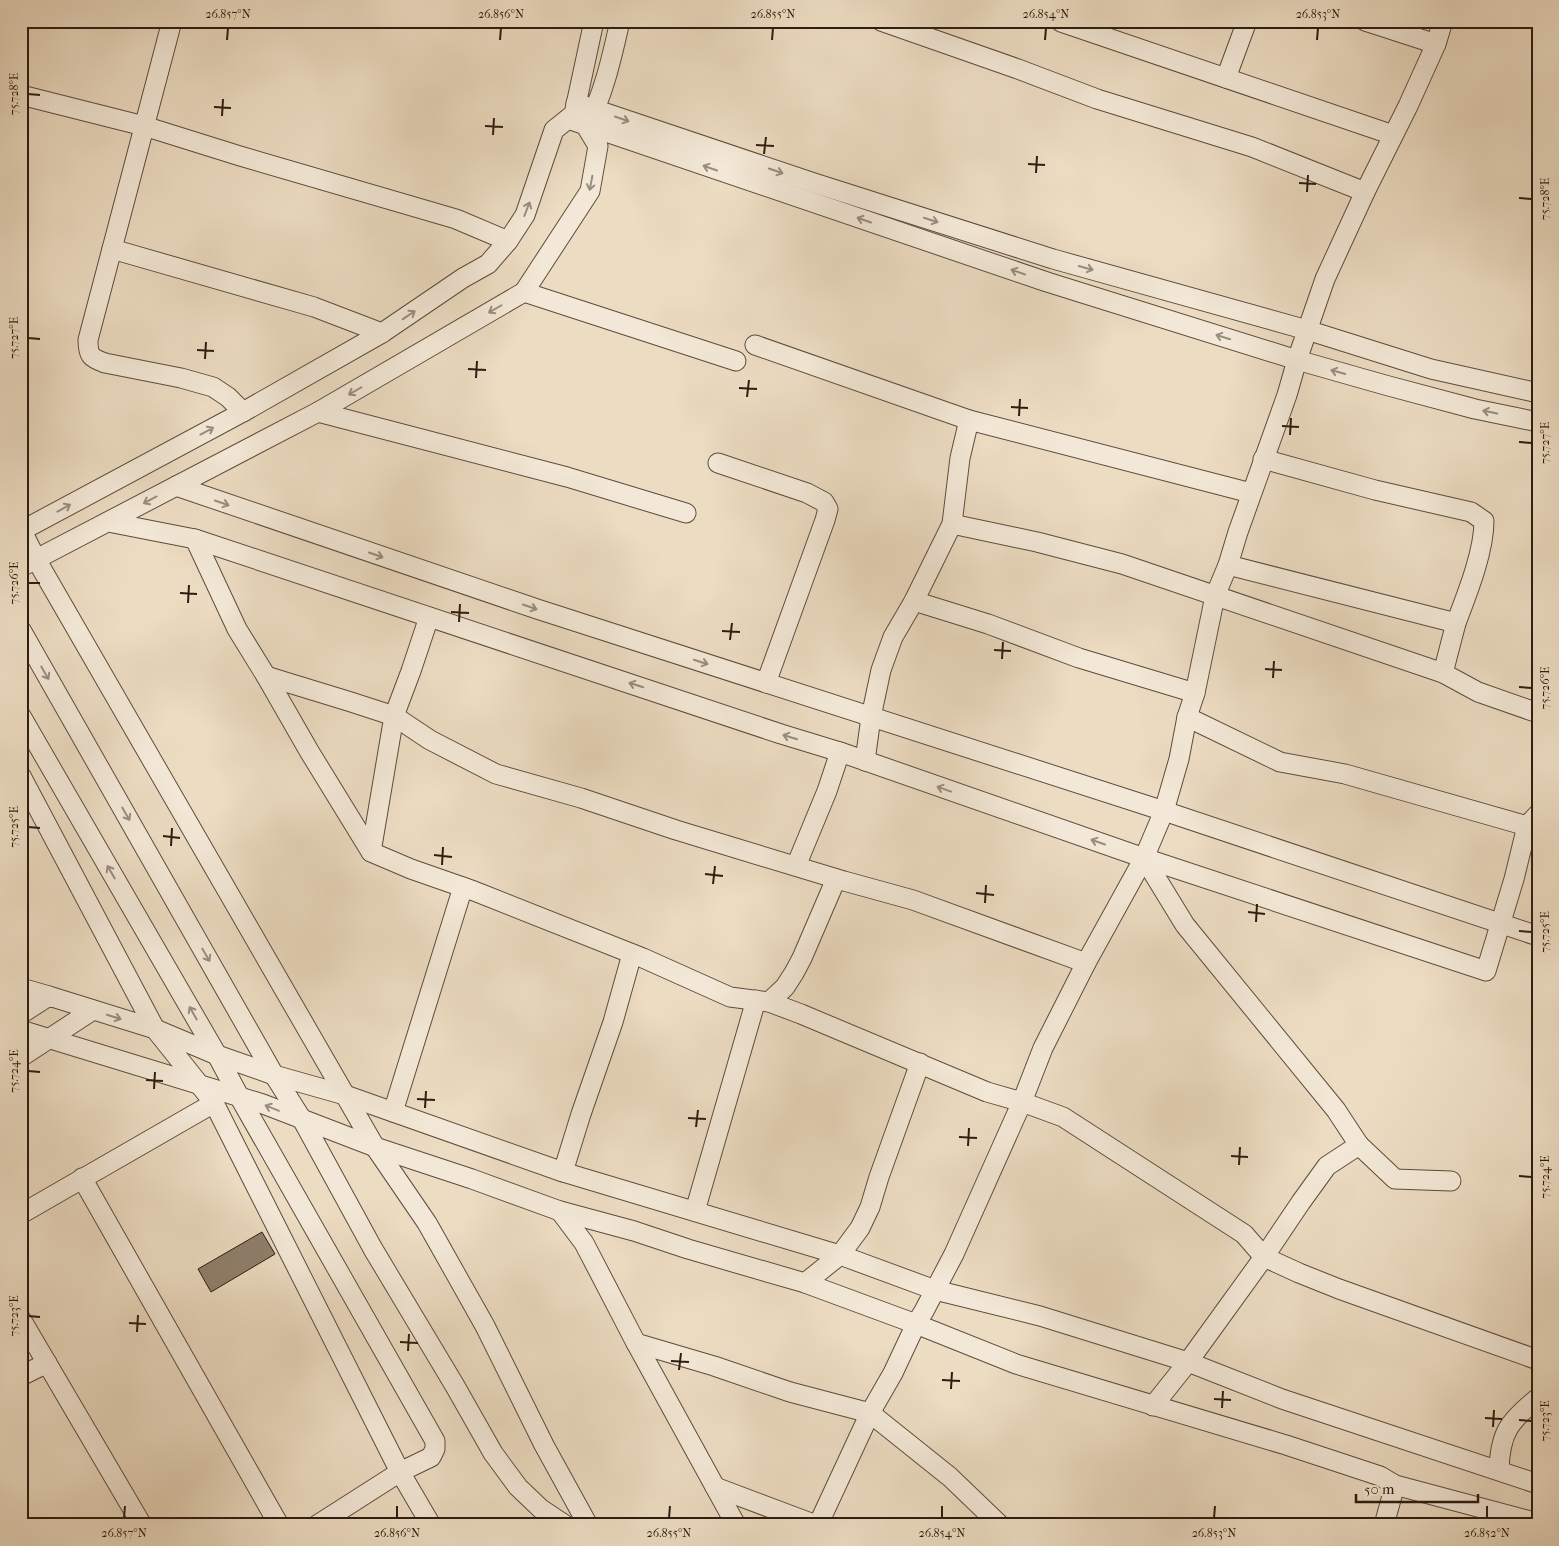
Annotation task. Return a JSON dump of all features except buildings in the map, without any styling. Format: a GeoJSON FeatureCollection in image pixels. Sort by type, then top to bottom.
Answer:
{"type":"FeatureCollection","features":[{"type":"Feature","properties":{"kind":"street"},"geometry":{"type":"LineString","coordinates":[[172,21],[88,340],[88,352],[94,358],[105,363],[181,378],[213,387],[228,397],[243,412]]}},
{"type":"Feature","properties":{"kind":"street"},"geometry":{"type":"LineString","coordinates":[[588,1525],[544,1445],[485,1326],[427,1223],[375,1146],[28,563],[22,530],[243,412],[382,333],[463,278],[488,264],[508,242],[525,215],[554,130],[572,111],[594,21]]}},
{"type":"Feature","properties":{"kind":"street"},"geometry":{"type":"LineString","coordinates":[[28,563],[318,412],[524,292],[590,190],[598,146],[590,118],[612,58],[620,21]]}},
{"type":"Feature","properties":{"kind":"street"},"geometry":{"type":"LineString","coordinates":[[882,21],[1097,99],[1252,147],[1365,192]]}},
{"type":"Feature","properties":{"kind":"street"},"geometry":{"type":"LineString","coordinates":[[1226,78],[1248,21]]}},
{"type":"Feature","properties":{"kind":"street"},"geometry":{"type":"LineString","coordinates":[[1365,21],[1436,44]]}},
{"type":"Feature","properties":{"kind":"street"},"geometry":{"type":"LineString","coordinates":[[715,1487],[817,1525],[870,1413],[893,1373],[916,1324],[954,1254],[1022,1102],[1043,1048],[1086,963],[1144,858],[1164,811],[1195,692],[1214,596],[1228,565],[1325,279],[1436,44],[1443,21]]}},
{"type":"Feature","properties":{"kind":"street"},"geometry":{"type":"LineString","coordinates":[[1061,22],[1393,135]]}},
{"type":"Feature","properties":{"kind":"street"},"geometry":{"type":"LineString","coordinates":[[21,95],[144,126],[456,219],[508,242]]}},
{"type":"Feature","properties":{"kind":"street"},"geometry":{"type":"LineString","coordinates":[[572,111],[1047,282],[1297,360],[1475,409],[1538,422]]}},
{"type":"Feature","properties":{"kind":"street"},"geometry":{"type":"LineString","coordinates":[[590,118],[814,183],[1052,259],[1307,330],[1431,369],[1538,393]]}},
{"type":"Feature","properties":{"kind":"street"},"geometry":{"type":"LineString","coordinates":[[112,249],[314,307],[382,333]]}},
{"type":"Feature","properties":{"kind":"street"},"geometry":{"type":"LineString","coordinates":[[524,292],[736,361]]}},
{"type":"Feature","properties":{"kind":"street"},"geometry":{"type":"LineString","coordinates":[[755,344],[969,420],[1251,493]]}},
{"type":"Feature","properties":{"kind":"street"},"geometry":{"type":"LineString","coordinates":[[318,412],[567,477],[686,513]]}},
{"type":"Feature","properties":{"kind":"street"},"geometry":{"type":"LineString","coordinates":[[865,761],[871,717],[881,670],[893,636],[914,601],[952,524],[960,458],[969,420]]}},
{"type":"Feature","properties":{"kind":"street"},"geometry":{"type":"LineString","coordinates":[[1263,459],[1375,490],[1471,512],[1484,521],[1484,532],[1470,587],[1456,623],[1443,673]]}},
{"type":"Feature","properties":{"kind":"street"},"geometry":{"type":"LineString","coordinates":[[718,463],[807,493],[824,502],[828,509],[826,520],[766,683]]}},
{"type":"Feature","properties":{"kind":"street"},"geometry":{"type":"LineString","coordinates":[[176,486],[537,609],[1164,811],[1538,936]]}},
{"type":"Feature","properties":{"kind":"street"},"geometry":{"type":"LineString","coordinates":[[108,522],[195,539],[840,752],[1144,858],[1486,971],[1532,820],[1345,774],[1280,762],[1187,717]]}},
{"type":"Feature","properties":{"kind":"street"},"geometry":{"type":"LineString","coordinates":[[952,524],[1037,542],[1122,564],[1443,673],[1478,692],[1538,713]]}},
{"type":"Feature","properties":{"kind":"street"},"geometry":{"type":"LineString","coordinates":[[195,539],[237,629],[371,852],[632,954],[730,997],[762,1001],[987,1092],[1022,1102],[1063,1118],[1244,1234],[1264,1257],[1339,1289],[1538,1360]]}},
{"type":"Feature","properties":{"kind":"street"},"geometry":{"type":"LineString","coordinates":[[1228,565],[1456,623]]}},
{"type":"Feature","properties":{"kind":"street"},"geometry":{"type":"LineString","coordinates":[[914,601],[988,624],[1079,658],[1195,692]]}},
{"type":"Feature","properties":{"kind":"street"},"geometry":{"type":"LineString","coordinates":[[371,852],[394,716],[429,616]]}},
{"type":"Feature","properties":{"kind":"street"},"geometry":{"type":"LineString","coordinates":[[21,630],[274,1075],[303,1120],[373,1249],[493,1453],[518,1487],[541,1509],[565,1525]]}},
{"type":"Feature","properties":{"kind":"street"},"geometry":{"type":"LineString","coordinates":[[266,676],[394,716],[430,740],[496,774],[581,798],[676,830],[836,879],[913,900],[1086,963]]}},
{"type":"Feature","properties":{"kind":"street"},"geometry":{"type":"LineString","coordinates":[[21,716],[217,1055],[435,1441],[435,1449],[431,1457],[400,1472],[317,1525]]}},
{"type":"Feature","properties":{"kind":"street"},"geometry":{"type":"LineString","coordinates":[[796,866],[827,791],[840,752]]}},
{"type":"Feature","properties":{"kind":"street"},"geometry":{"type":"LineString","coordinates":[[21,776],[155,1030],[214,1103],[400,1472],[431,1525]]}},
{"type":"Feature","properties":{"kind":"street"},"geometry":{"type":"LineString","coordinates":[[1144,858],[1185,925],[1336,1110],[1359,1145],[1395,1179],[1451,1181]]}},
{"type":"Feature","properties":{"kind":"street"},"geometry":{"type":"LineString","coordinates":[[695,1211],[762,1001],[785,987],[794,973],[836,879]]}},
{"type":"Feature","properties":{"kind":"street"},"geometry":{"type":"LineString","coordinates":[[393,1112],[462,887]]}},
{"type":"Feature","properties":{"kind":"street"},"geometry":{"type":"LineString","coordinates":[[563,1172],[613,1022],[632,954]]}},
{"type":"Feature","properties":{"kind":"street"},"geometry":{"type":"LineString","coordinates":[[21,988],[155,1030],[274,1075],[345,1095],[563,1172],[840,1255],[936,1290],[1040,1316],[1188,1362],[1282,1399],[1538,1484]]}},
{"type":"Feature","properties":{"kind":"street"},"geometry":{"type":"LineString","coordinates":[[21,1014],[49,996]]}},
{"type":"Feature","properties":{"kind":"street"},"geometry":{"type":"LineString","coordinates":[[21,1057],[92,1010]]}},
{"type":"Feature","properties":{"kind":"street"},"geometry":{"type":"LineString","coordinates":[[21,1030],[262,1104],[560,1211],[634,1231],[688,1249],[805,1283],[916,1324],[1016,1364],[1286,1445],[1380,1476],[1395,1484],[1538,1523]]}},
{"type":"Feature","properties":{"kind":"street"},"geometry":{"type":"LineString","coordinates":[[805,1283],[840,1255],[860,1228],[870,1207],[920,1064]]}},
{"type":"Feature","properties":{"kind":"street"},"geometry":{"type":"LineString","coordinates":[[21,1214],[214,1103]]}},
{"type":"Feature","properties":{"kind":"street"},"geometry":{"type":"LineString","coordinates":[[1153,1406],[1188,1362],[1327,1166],[1359,1145]]}},
{"type":"Feature","properties":{"kind":"street"},"geometry":{"type":"LineString","coordinates":[[82,1178],[280,1525]]}},
{"type":"Feature","properties":{"kind":"street"},"geometry":{"type":"LineString","coordinates":[[560,1211],[584,1243],[636,1344],[736,1525]]}},
{"type":"Feature","properties":{"kind":"street"},"geometry":{"type":"LineString","coordinates":[[21,1319],[142,1525]]}},
{"type":"Feature","properties":{"kind":"street"},"geometry":{"type":"LineString","coordinates":[[636,1344],[714,1366],[790,1392],[870,1413],[950,1477],[1000,1525]]}},
{"type":"Feature","properties":{"kind":"street"},"geometry":{"type":"LineString","coordinates":[[21,1376],[47,1363]]}},
{"type":"Feature","properties":{"kind":"street"},"geometry":{"type":"LineString","coordinates":[[1499,1470],[1499,1451],[1505,1433],[1521,1411],[1538,1398]]}},
{"type":"Feature","properties":{"kind":"street"},"geometry":{"type":"LineString","coordinates":[[1384,1525],[1395,1484]]}}]}
